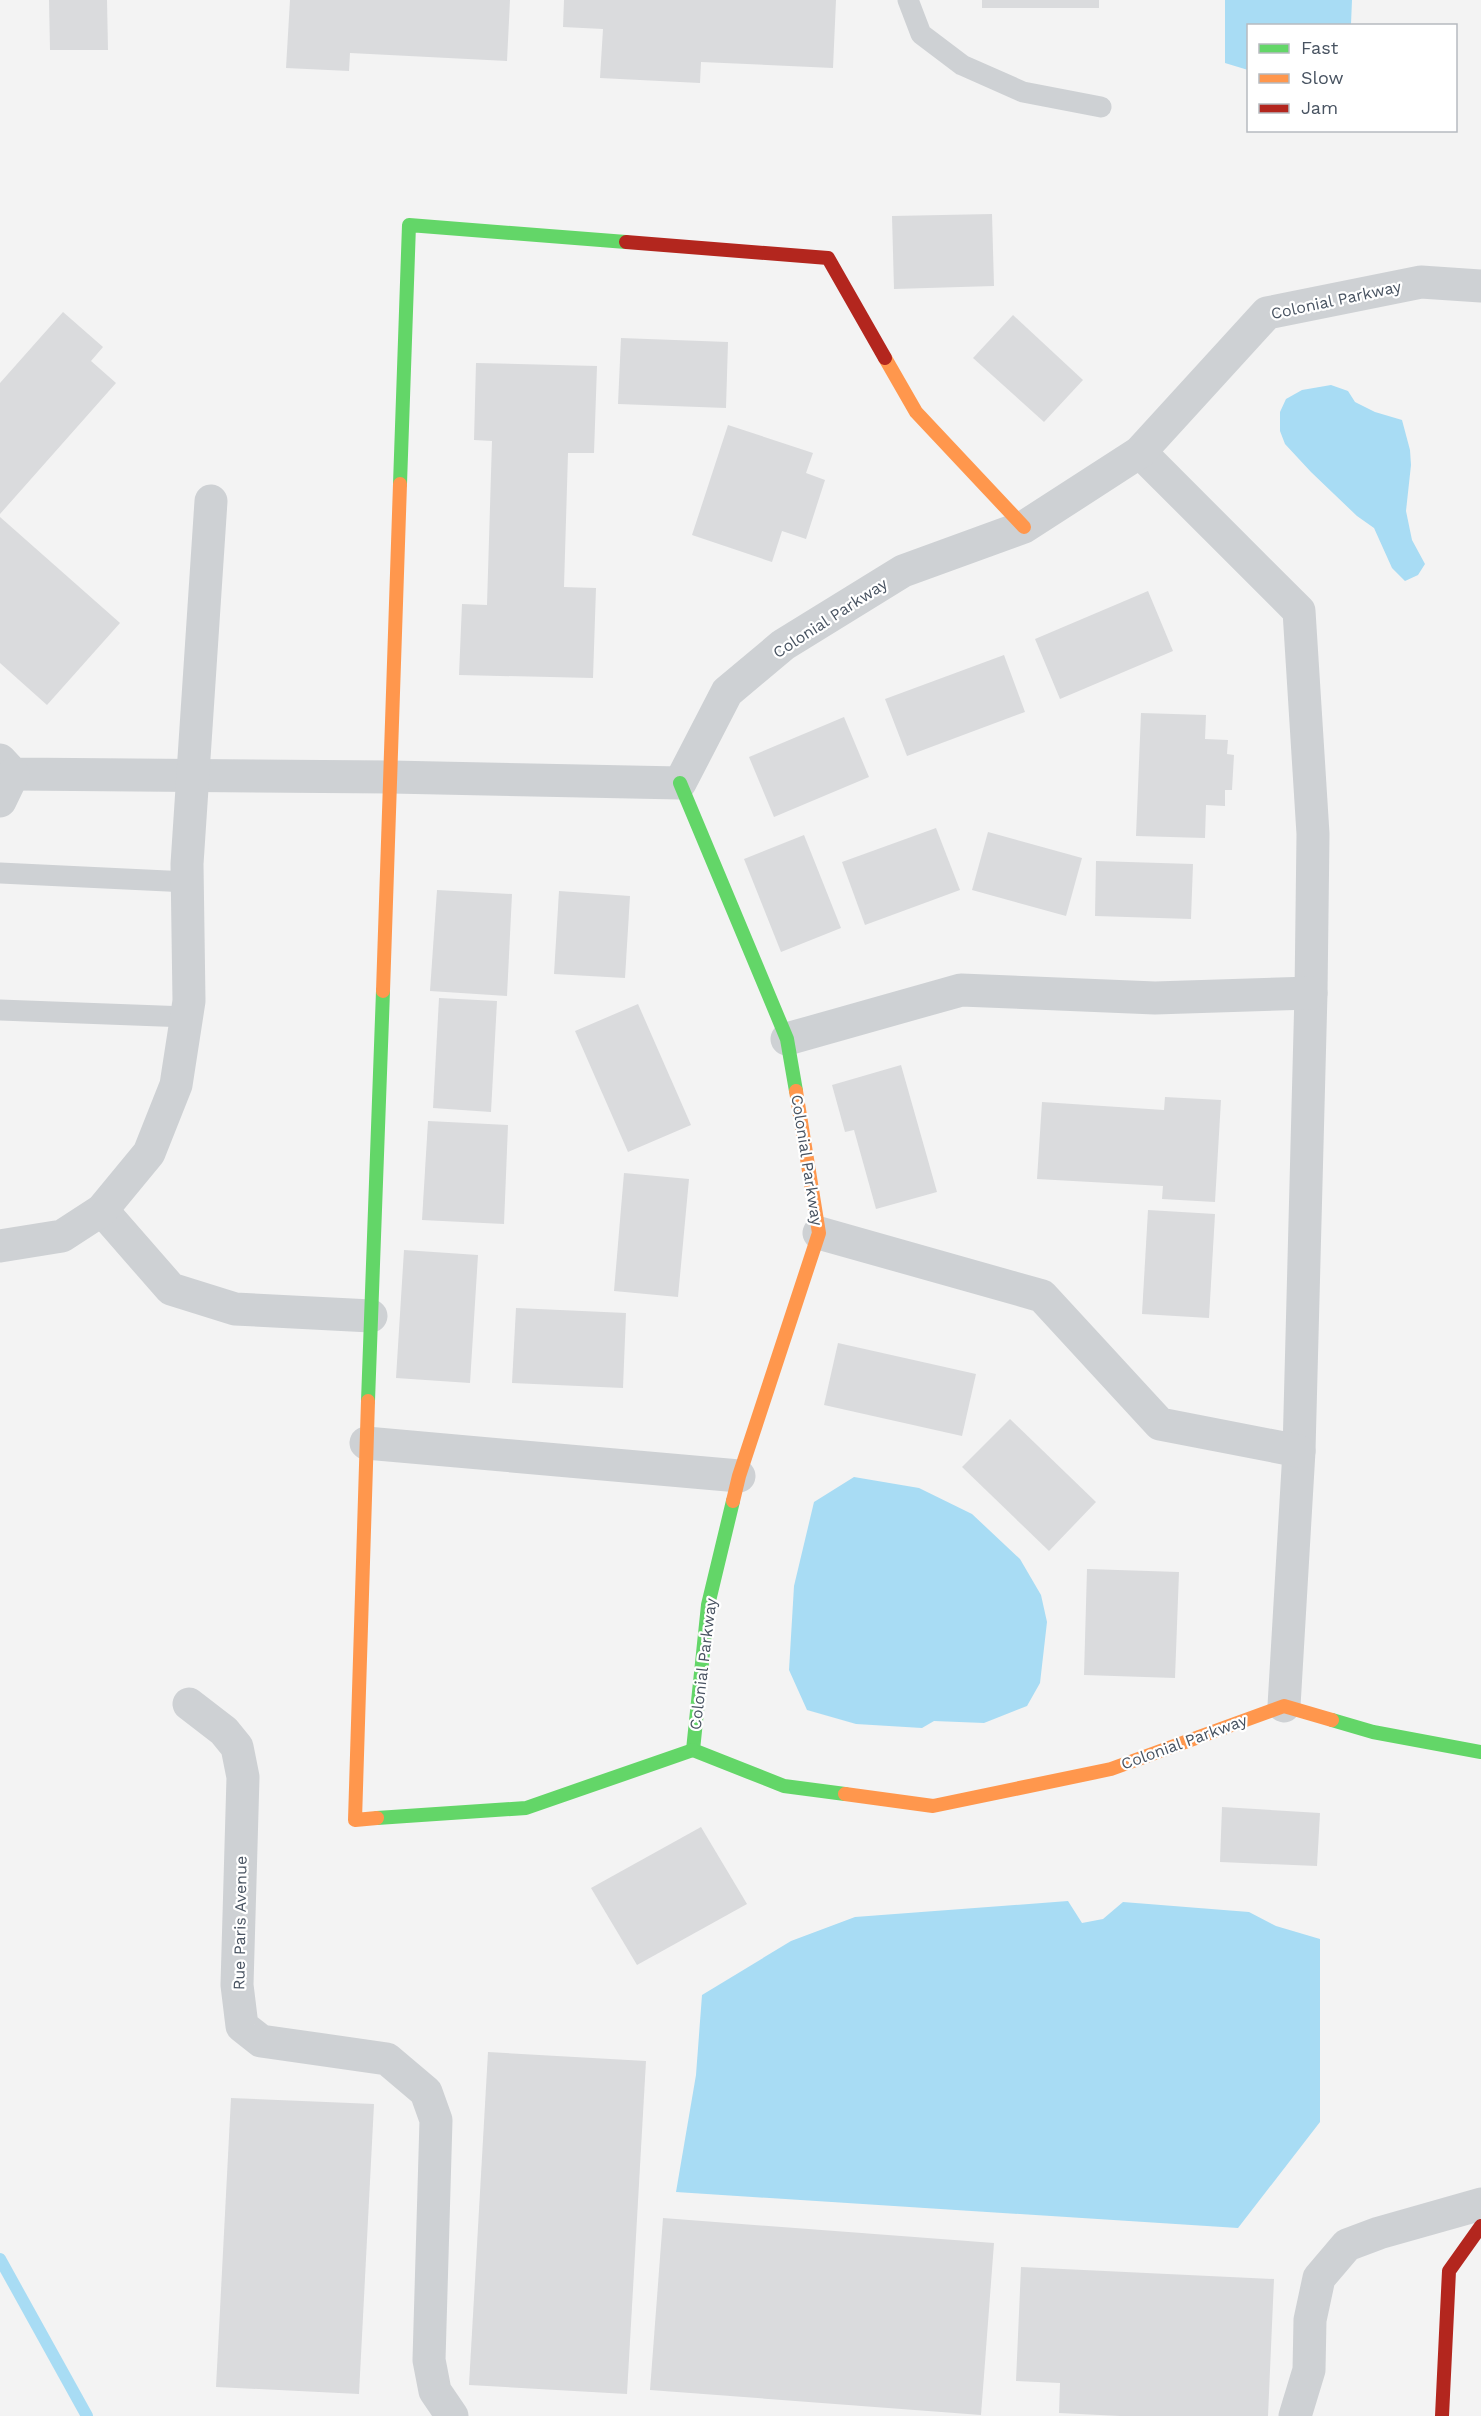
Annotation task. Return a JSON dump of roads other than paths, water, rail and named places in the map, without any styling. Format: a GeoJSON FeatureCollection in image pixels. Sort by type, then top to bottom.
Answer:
{"type":"FeatureCollection","features":[{"type":"Feature","properties":{"kind":"street"},"geometry":{"type":"LineString","coordinates":[[693,1750],[526,1808],[355,1820],[409,225],[828,258],[916,412],[1024,527]]}},
{"type":"Feature","properties":{"kind":"street","name":"Colonial Parkway"},"geometry":{"type":"LineString","coordinates":[[1284,1706],[1111,1769],[933,1806],[784,1786],[693,1750],[708,1605],[739,1476],[819,1233],[787,1039],[680,783],[727,692],[783,645],[903,571],[1024,527],[1140,452],[1267,313],[1421,282],[1481,286]]}},
{"type":"Feature","properties":{"kind":"street"},"geometry":{"type":"LineString","coordinates":[[1140,452],[1299,610],[1313,834],[1311,993],[1299,1451],[1284,1706],[1373,1732],[1481,1752]]}},
{"type":"Feature","properties":{"kind":"street"},"geometry":{"type":"LineString","coordinates":[[0,1245],[62,1236],[102,1210],[149,1153],[176,1085],[189,1001],[187,864],[211,501]]}},
{"type":"Feature","properties":{"kind":"street"},"geometry":{"type":"LineString","coordinates":[[4,778],[194,775],[680,783]]}},
{"type":"Feature","properties":{"kind":"street"},"geometry":{"type":"LineString","coordinates":[[787,1039],[961,990],[1155,998],[1311,993]]}},
{"type":"Feature","properties":{"kind":"street"},"geometry":{"type":"LineString","coordinates":[[102,1210],[171,1289],[235,1309],[371,1316]]}},
{"type":"Feature","properties":{"kind":"street"},"geometry":{"type":"LineString","coordinates":[[819,1233],[1042,1296],[1160,1424],[1299,1451]]}},
{"type":"Feature","properties":{"kind":"street"},"geometry":{"type":"LineString","coordinates":[[366,1443],[739,1476]]}},
{"type":"Feature","properties":{"kind":"street","name":"Rue Paris Avenue"},"geometry":{"type":"LineString","coordinates":[[189,1704],[224,1731],[237,1747],[243,1777],[237,1985],[242,2026],[261,2041],[387,2059],[426,2092],[436,2120],[429,2360],[435,2391],[452,2416]]}},
{"type":"Feature","properties":{"kind":"street"},"geometry":{"type":"LineString","coordinates":[[1295,2416],[1309,2370],[1310,2320],[1319,2278],[1347,2245],[1379,2233],[1481,2204]]}},
{"type":"Feature","properties":{"kind":"street"},"geometry":{"type":"LineString","coordinates":[[1442,2416],[1449,2271],[1481,2226]]}},
{"type":"Feature","properties":{"kind":"lane"},"geometry":{"type":"LineString","coordinates":[[908,0],[921,34],[962,65],[1023,92],[1101,107]]}},
{"type":"Feature","properties":{"kind":"lane"},"geometry":{"type":"LineString","coordinates":[[0,873],[188,882]]}},
{"type":"Feature","properties":{"kind":"lane"},"geometry":{"type":"LineString","coordinates":[[0,1010],[187,1017]]}},
{"type":"Feature","properties":{"kind":"water"},"geometry":{"type":"Polygon","coordinates":[[[1225,0],[1352,0],[1351,24],[1247,24],[1247,70],[1225,63],[1225,0]]]}},
{"type":"Feature","properties":{"kind":"water"},"geometry":{"type":"Polygon","coordinates":[[[1331,385],[1348,391],[1355,402],[1375,412],[1402,420],[1410,450],[1411,465],[1406,511],[1412,540],[1425,564],[1418,575],[1405,581],[1392,568],[1374,528],[1357,516],[1311,472],[1285,444],[1280,431],[1280,412],[1286,399],[1302,390],[1331,385]]]}},
{"type":"Feature","properties":{"kind":"water"},"geometry":{"type":"Polygon","coordinates":[[[854,1477],[919,1488],[972,1514],[1020,1559],[1041,1595],[1047,1622],[1040,1683],[1027,1706],[984,1723],[934,1721],[922,1728],[856,1724],[807,1710],[789,1670],[794,1586],[814,1502],[854,1477]]]}},
{"type":"Feature","properties":{"kind":"water"},"geometry":{"type":"Polygon","coordinates":[[[1068,1901],[1082,1923],[1103,1919],[1123,1902],[1249,1912],[1276,1926],[1320,1939],[1320,2122],[1238,2228],[676,2192],[696,2075],[702,1995],[791,1941],[855,1917],[1068,1901]]]}},
{"type":"Feature","properties":{"kind":"waterway"},"geometry":{"type":"LineString","coordinates":[[0,2259],[87,2416]]}}]}
